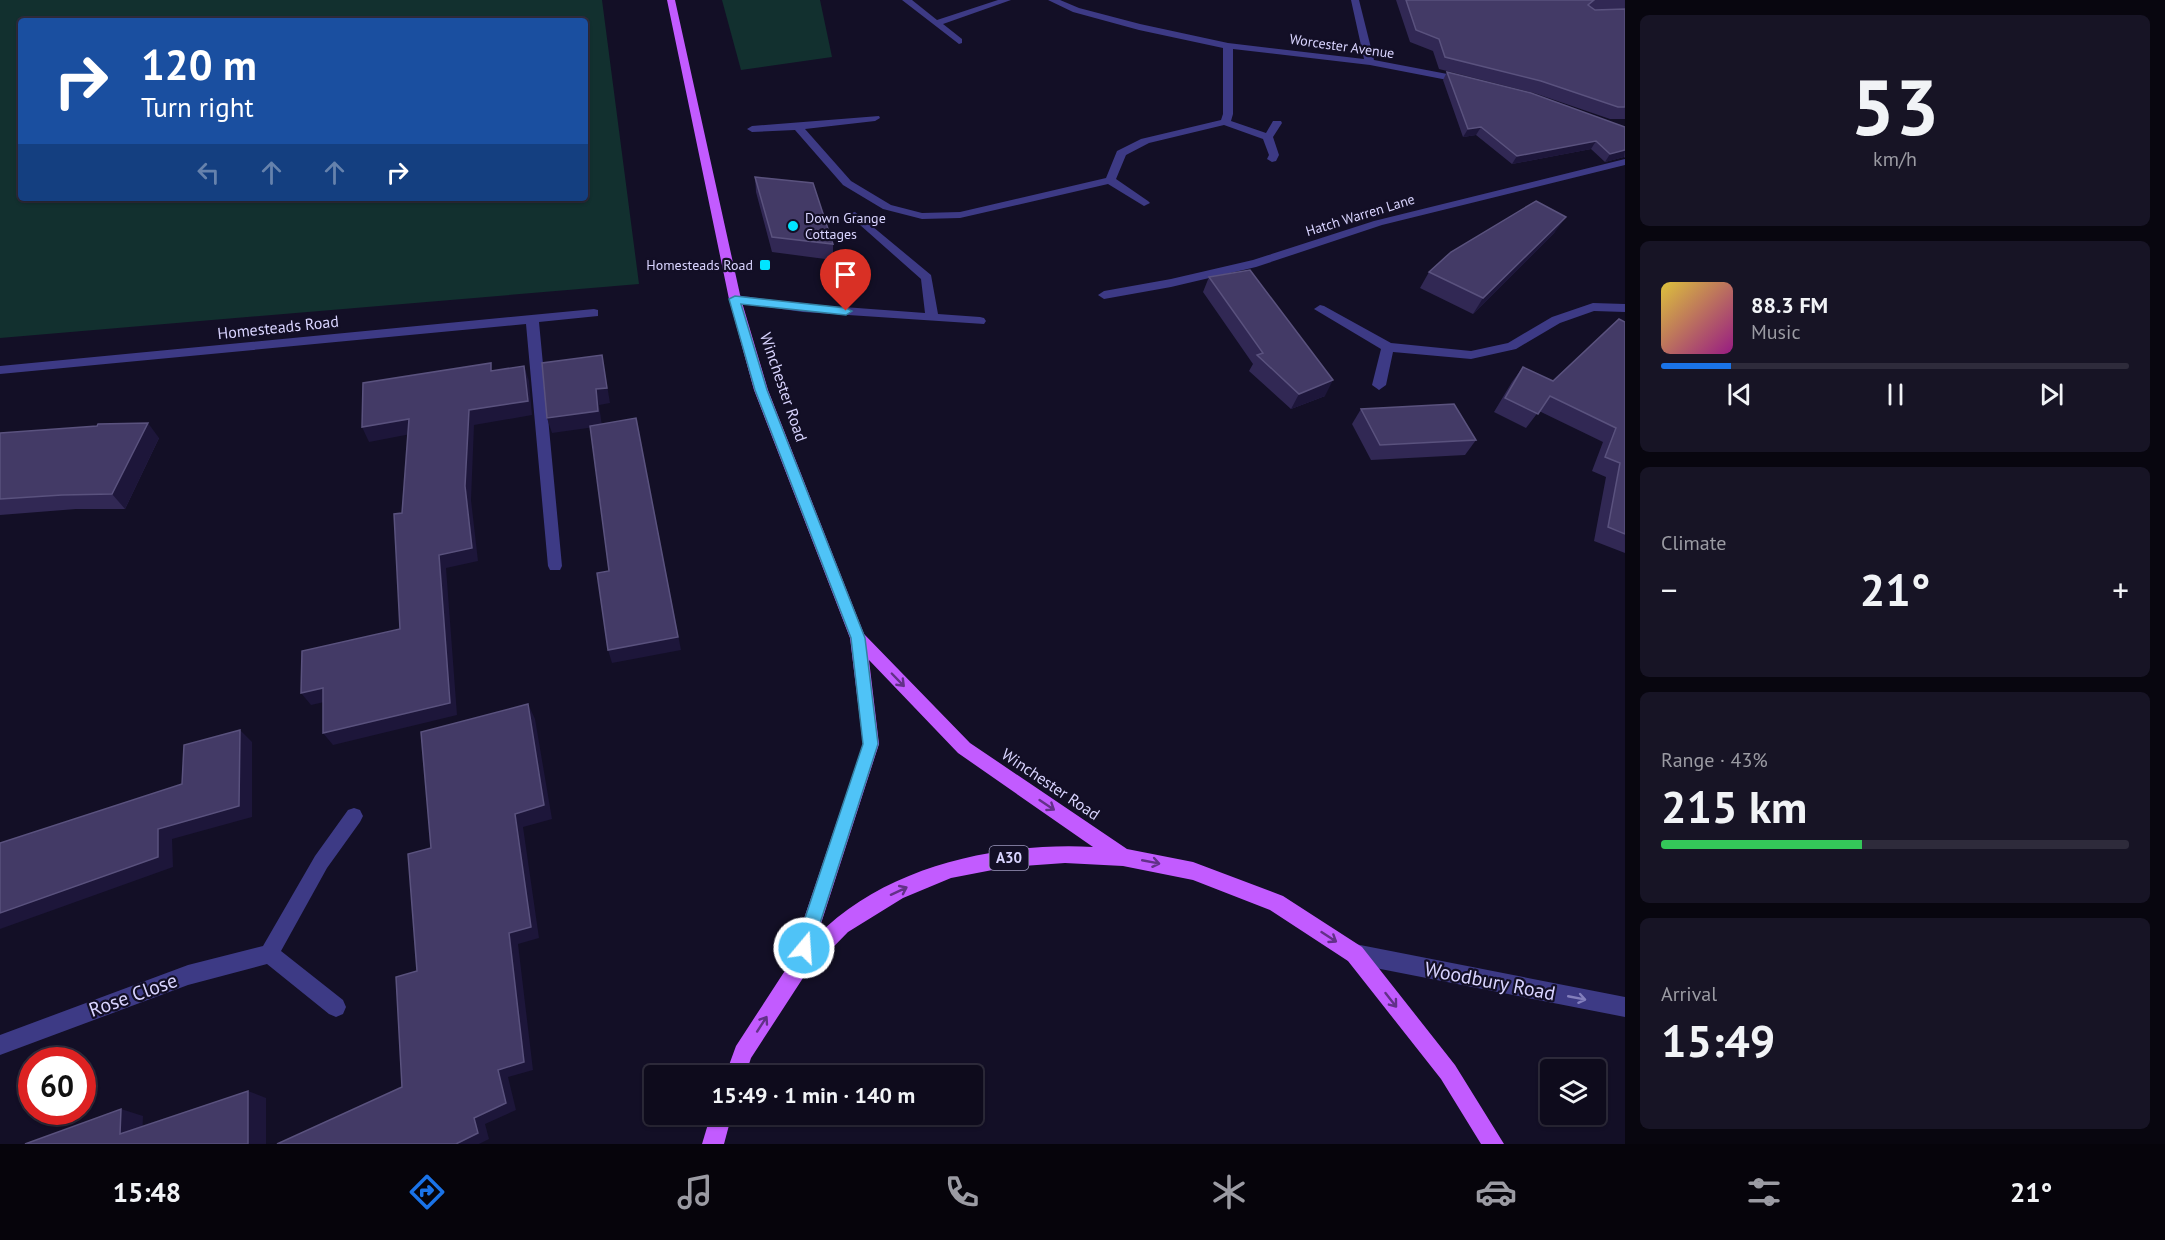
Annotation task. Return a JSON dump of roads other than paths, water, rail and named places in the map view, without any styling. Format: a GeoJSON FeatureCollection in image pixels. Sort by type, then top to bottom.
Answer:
{"type":"FeatureCollection","features":[{"type":"Feature","properties":{"kind":"main road","name":"Winchester Road"},"geometry":{"type":"LineString","coordinates":[[671,0],[735,299],[761,390],[858,638],[871,744],[796,971]]}},
{"type":"Feature","properties":{"kind":"main road","name":"Winchester Road"},"geometry":{"type":"LineString","coordinates":[[858,638],[964,748],[1123,857]]}},
{"type":"Feature","properties":{"kind":"main road","name":"A30"},"geometry":{"type":"LineString","coordinates":[[738,1065],[742,1053],[796,971],[841,925],[896,892],[950,869],[1008,858],[1065,855],[1123,857],[1193,871],[1276,903],[1355,954],[1448,1071],[1493,1144]]}},
{"type":"Feature","properties":{"kind":"main road"},"geometry":{"type":"LineString","coordinates":[[712,1141],[718,1125]]}},
{"type":"Feature","properties":{"kind":"street"},"geometry":{"type":"LineString","coordinates":[[906,0],[959,41]]}},
{"type":"Feature","properties":{"kind":"street"},"geometry":{"type":"LineString","coordinates":[[936,23],[1007,0]]}},
{"type":"Feature","properties":{"kind":"street","name":"Worcester Avenue"},"geometry":{"type":"LineString","coordinates":[[1052,0],[1076,10],[1139,27],[1228,45],[1370,62],[1476,82]]}},
{"type":"Feature","properties":{"kind":"street"},"geometry":{"type":"LineString","coordinates":[[1356,0],[1370,62]]}},
{"type":"Feature","properties":{"kind":"street"},"geometry":{"type":"LineString","coordinates":[[1225,122],[1228,114],[1228,45]]}},
{"type":"Feature","properties":{"kind":"street"},"geometry":{"type":"LineString","coordinates":[[752,129],[798,127],[874,118]]}},
{"type":"Feature","properties":{"kind":"street"},"geometry":{"type":"LineString","coordinates":[[1110,180],[1121,153],[1145,141],[1225,122],[1268,137]]}},
{"type":"Feature","properties":{"kind":"street"},"geometry":{"type":"LineString","coordinates":[[1268,137],[1277,123]]}},
{"type":"Feature","properties":{"kind":"street"},"geometry":{"type":"LineString","coordinates":[[798,127],[847,183],[887,207],[922,216],[960,214],[1110,180],[1144,203]]}},
{"type":"Feature","properties":{"kind":"street"},"geometry":{"type":"LineString","coordinates":[[1268,137],[1274,155],[1272,159]]}},
{"type":"Feature","properties":{"kind":"street","name":"Hatch Warren Lane"},"geometry":{"type":"LineString","coordinates":[[1104,295],[1171,283],[1256,263],[1378,223],[1625,162]]}},
{"type":"Feature","properties":{"kind":"street"},"geometry":{"type":"LineString","coordinates":[[855,215],[927,278],[932,317]]}},
{"type":"Feature","properties":{"kind":"street"},"geometry":{"type":"LineString","coordinates":[[735,299],[803,308],[980,321]]}},
{"type":"Feature","properties":{"kind":"street"},"geometry":{"type":"LineString","coordinates":[[1320,309],[1388,347],[1470,355],[1512,346],[1556,320],[1593,307],[1625,308]]}},
{"type":"Feature","properties":{"kind":"street","name":"Homesteads Road"},"geometry":{"type":"LineString","coordinates":[[0,370],[594,313]]}},
{"type":"Feature","properties":{"kind":"street"},"geometry":{"type":"LineString","coordinates":[[531,318],[555,567]]}},
{"type":"Feature","properties":{"kind":"street"},"geometry":{"type":"LineString","coordinates":[[1379,385],[1388,347]]}},
{"type":"Feature","properties":{"kind":"street"},"geometry":{"type":"LineString","coordinates":[[336,1007],[269,954],[321,862],[354,816]]}},
{"type":"Feature","properties":{"kind":"street","name":"Rose Close"},"geometry":{"type":"LineString","coordinates":[[0,1045],[188,975],[269,954]]}},
{"type":"Feature","properties":{"kind":"street","name":"Woodbury Road"},"geometry":{"type":"LineString","coordinates":[[1355,954],[1625,1008]]}},
{"type":"Feature","properties":{"kind":"place","name":"Down Grange Cottages"},"geometry":{"type":"Point","coordinates":[793,226]}},
{"type":"Feature","properties":{"kind":"place","name":"Homesteads Road"},"geometry":{"type":"Point","coordinates":[765,265]}}]}
